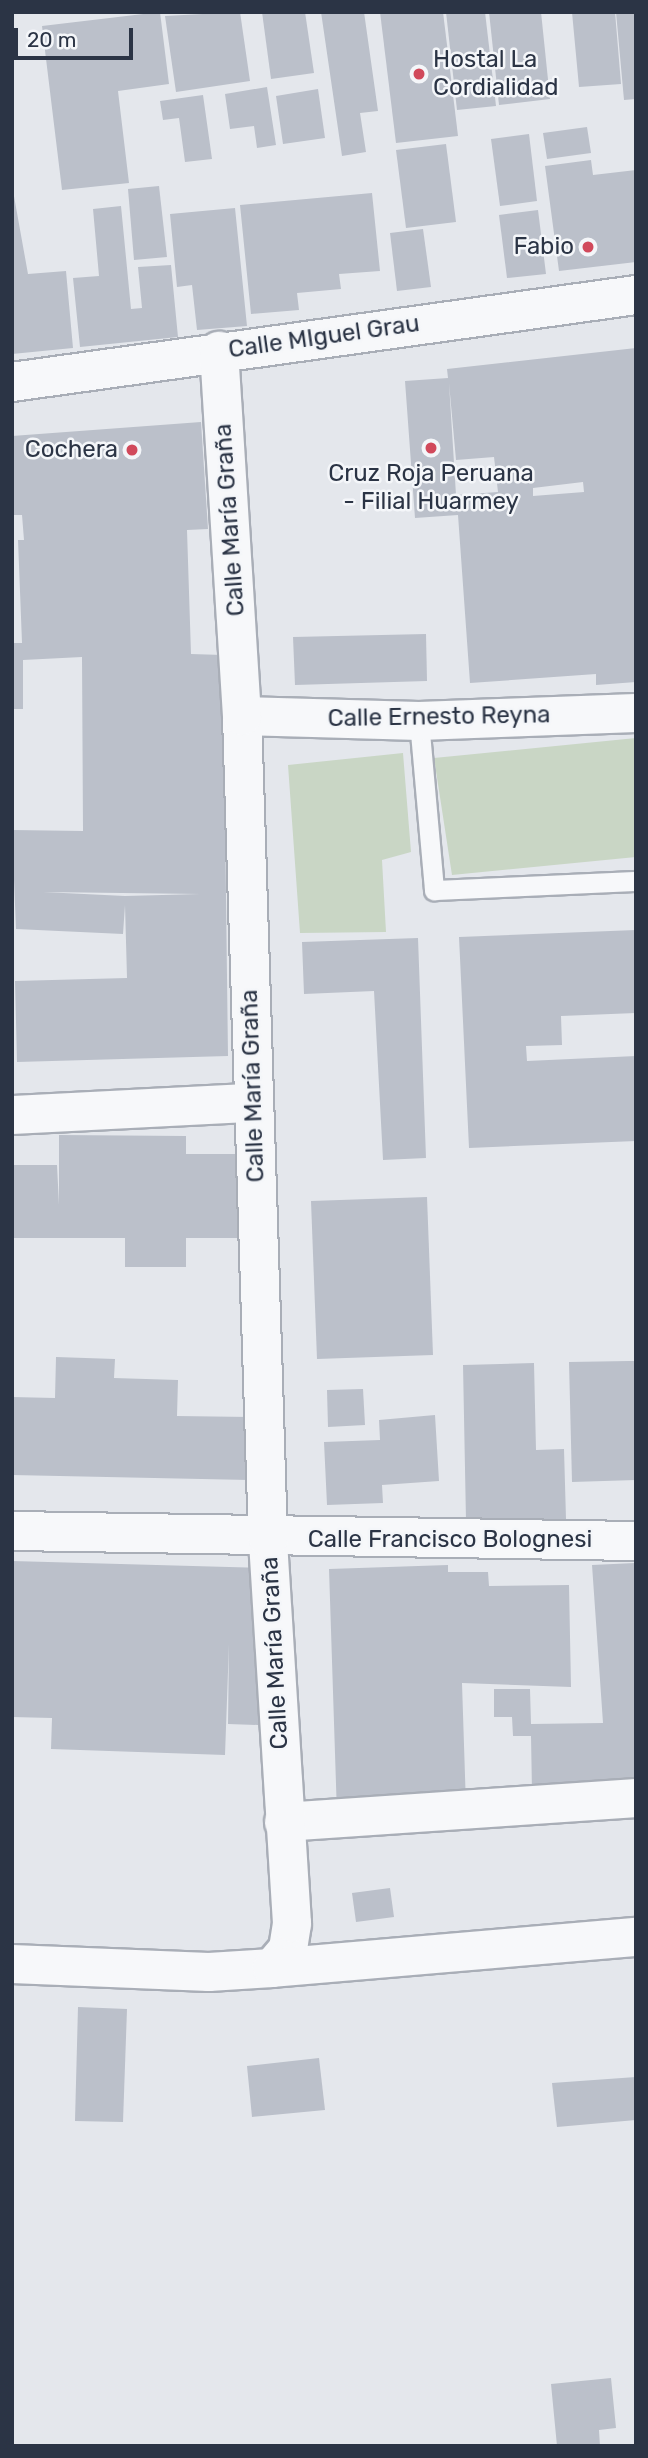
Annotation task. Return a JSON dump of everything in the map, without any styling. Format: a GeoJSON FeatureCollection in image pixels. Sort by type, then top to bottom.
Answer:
{"type":"FeatureCollection","features":[{"type":"Feature","properties":{"kind":"street","name":"Calle MIguel Grau"},"geometry":{"type":"LineString","coordinates":[[12,382],[219,351],[636,295]]}},
{"type":"Feature","properties":{"kind":"street","name":"Calle María Graña"},"geometry":{"type":"LineString","coordinates":[[219,351],[242,716],[268,1539],[292,1923],[288,1949],[272,1968]]}},
{"type":"Feature","properties":{"kind":"street","name":"Calle Ernesto Reyna"},"geometry":{"type":"LineString","coordinates":[[242,716],[419,721],[636,713]]}},
{"type":"Feature","properties":{"kind":"street"},"geometry":{"type":"LineString","coordinates":[[12,1115],[253,1103]]}},
{"type":"Feature","properties":{"kind":"street","name":"Calle Francisco Bolognesi"},"geometry":{"type":"LineString","coordinates":[[12,1531],[268,1539],[636,1541]]}},
{"type":"Feature","properties":{"kind":"street"},"geometry":{"type":"LineString","coordinates":[[284,1822],[636,1798]]}},
{"type":"Feature","properties":{"kind":"street"},"geometry":{"type":"LineString","coordinates":[[12,1964],[209,1972],[636,1937]]}},
{"type":"Feature","properties":{"kind":"lane"},"geometry":{"type":"LineString","coordinates":[[419,721],[433,890],[636,881]]}},
{"type":"Feature","properties":{"kind":"green space"},"geometry":{"type":"Polygon","coordinates":[[[636,738],[636,857],[452,875],[434,758],[636,738]]]}},
{"type":"Feature","properties":{"kind":"green space"},"geometry":{"type":"Polygon","coordinates":[[[403,753],[411,852],[382,860],[386,932],[300,933],[288,765],[403,753]]]}},
{"type":"Feature","properties":{"kind":"building"},"geometry":{"type":"Polygon","coordinates":[[[160,12],[169,84],[118,91],[129,183],[62,190],[42,26],[160,12]]]}},
{"type":"Feature","properties":{"kind":"building"},"geometry":{"type":"Polygon","coordinates":[[[240,12],[250,81],[176,92],[165,16],[240,12]]]}},
{"type":"Feature","properties":{"kind":"building"},"geometry":{"type":"Polygon","coordinates":[[[262,12],[305,12],[314,73],[271,79],[262,12]]]}},
{"type":"Feature","properties":{"kind":"building"},"geometry":{"type":"Polygon","coordinates":[[[321,12],[364,12],[378,111],[360,113],[366,152],[342,156],[321,12]]]}},
{"type":"Feature","properties":{"kind":"building","name":"Hostal La Cordialidad"},"geometry":{"type":"Polygon","coordinates":[[[380,12],[443,12],[458,136],[396,143],[380,12]]]}},
{"type":"Feature","properties":{"kind":"building"},"geometry":{"type":"Polygon","coordinates":[[[446,12],[485,12],[496,106],[457,110],[446,12]]]}},
{"type":"Feature","properties":{"kind":"building"},"geometry":{"type":"Polygon","coordinates":[[[489,12],[541,12],[550,99],[499,105],[489,12]]]}},
{"type":"Feature","properties":{"kind":"building"},"geometry":{"type":"Polygon","coordinates":[[[572,12],[615,12],[621,84],[579,87],[572,12]]]}},
{"type":"Feature","properties":{"kind":"building"},"geometry":{"type":"Polygon","coordinates":[[[616,12],[636,12],[636,99],[624,100],[616,12]]]}},
{"type":"Feature","properties":{"kind":"building"},"geometry":{"type":"Polygon","coordinates":[[[267,87],[276,145],[257,148],[254,126],[230,129],[225,94],[267,87]]]}},
{"type":"Feature","properties":{"kind":"building"},"geometry":{"type":"Polygon","coordinates":[[[318,89],[325,138],[283,144],[276,96],[318,89]]]}},
{"type":"Feature","properties":{"kind":"building"},"geometry":{"type":"Polygon","coordinates":[[[203,95],[212,159],[185,162],[179,118],[163,120],[160,101],[203,95]]]}},
{"type":"Feature","properties":{"kind":"building"},"geometry":{"type":"Polygon","coordinates":[[[587,127],[591,153],[547,159],[543,133],[587,127]]]}},
{"type":"Feature","properties":{"kind":"building"},"geometry":{"type":"Polygon","coordinates":[[[529,134],[537,201],[500,206],[491,139],[529,134]]]}},
{"type":"Feature","properties":{"kind":"building"},"geometry":{"type":"Polygon","coordinates":[[[446,144],[456,222],[406,228],[396,150],[446,144]]]}},
{"type":"Feature","properties":{"kind":"building"},"geometry":{"type":"Polygon","coordinates":[[[591,160],[593,175],[636,170],[636,262],[559,271],[545,166],[591,160]]]}},
{"type":"Feature","properties":{"kind":"building"},"geometry":{"type":"Polygon","coordinates":[[[12,185],[28,274],[66,271],[73,348],[12,354],[12,185]]]}},
{"type":"Feature","properties":{"kind":"building"},"geometry":{"type":"Polygon","coordinates":[[[159,186],[167,257],[134,260],[128,189],[159,186]]]}},
{"type":"Feature","properties":{"kind":"building"},"geometry":{"type":"Polygon","coordinates":[[[372,193],[380,271],[339,274],[341,289],[297,293],[299,310],[251,314],[240,205],[372,193]]]}},
{"type":"Feature","properties":{"kind":"building"},"geometry":{"type":"Polygon","coordinates":[[[121,206],[131,309],[142,308],[138,267],[171,265],[178,337],[80,347],[73,278],[99,276],[93,209],[121,206]]]}},
{"type":"Feature","properties":{"kind":"building"},"geometry":{"type":"Polygon","coordinates":[[[235,208],[247,326],[197,330],[192,285],[177,287],[170,214],[235,208]]]}},
{"type":"Feature","properties":{"kind":"building"},"geometry":{"type":"Polygon","coordinates":[[[538,210],[546,274],[507,278],[499,215],[538,210]]]}},
{"type":"Feature","properties":{"kind":"building"},"geometry":{"type":"Polygon","coordinates":[[[423,229],[431,287],[397,291],[390,233],[423,229]]]}},
{"type":"Feature","properties":{"kind":"building"},"geometry":{"type":"Polygon","coordinates":[[[636,348],[636,682],[596,685],[596,674],[470,683],[458,515],[415,518],[405,381],[448,378],[447,369],[636,348]],[[449,383],[456,495],[498,492],[494,457],[456,460],[449,383]],[[583,482],[533,488],[533,496],[584,492],[583,482]]]}},
{"type":"Feature","properties":{"kind":"building"},"geometry":{"type":"Polygon","coordinates":[[[201,422],[208,529],[187,530],[191,654],[223,655],[228,1056],[17,1062],[15,981],[127,978],[125,905],[123,934],[16,929],[12,830],[83,831],[82,657],[23,660],[23,709],[12,709],[12,643],[22,643],[18,540],[24,540],[22,515],[12,515],[12,436],[201,422]],[[43,892],[125,896],[200,894],[43,892]]]}},
{"type":"Feature","properties":{"kind":"building"},"geometry":{"type":"Polygon","coordinates":[[[426,634],[427,681],[295,685],[293,637],[426,634]]]}},
{"type":"Feature","properties":{"kind":"building"},"geometry":{"type":"Polygon","coordinates":[[[636,930],[636,1013],[561,1016],[562,1045],[526,1046],[527,1061],[636,1056],[636,1141],[469,1148],[459,937],[636,930]]]}},
{"type":"Feature","properties":{"kind":"building"},"geometry":{"type":"Polygon","coordinates":[[[418,938],[426,1158],[383,1160],[374,991],[304,994],[302,942],[418,938]]]}},
{"type":"Feature","properties":{"kind":"building"},"geometry":{"type":"Polygon","coordinates":[[[59,1135],[186,1136],[186,1154],[241,1154],[240,1238],[186,1238],[186,1267],[125,1267],[125,1238],[12,1238],[12,1165],[57,1165],[59,1205],[59,1135]]]}},
{"type":"Feature","properties":{"kind":"building"},"geometry":{"type":"Polygon","coordinates":[[[427,1197],[433,1355],[317,1359],[311,1201],[427,1197]]]}},
{"type":"Feature","properties":{"kind":"building"},"geometry":{"type":"Polygon","coordinates":[[[56,1357],[115,1359],[114,1378],[178,1380],[177,1416],[250,1417],[249,1480],[12,1475],[12,1397],[55,1398],[56,1357]]]}},
{"type":"Feature","properties":{"kind":"building"},"geometry":{"type":"Polygon","coordinates":[[[636,1361],[636,1480],[572,1482],[569,1362],[636,1361]]]}},
{"type":"Feature","properties":{"kind":"building"},"geometry":{"type":"Polygon","coordinates":[[[534,1363],[536,1450],[564,1449],[566,1519],[466,1521],[463,1365],[534,1363]]]}},
{"type":"Feature","properties":{"kind":"building"},"geometry":{"type":"Polygon","coordinates":[[[363,1389],[365,1425],[328,1427],[327,1390],[363,1389]]]}},
{"type":"Feature","properties":{"kind":"building"},"geometry":{"type":"Polygon","coordinates":[[[435,1415],[439,1481],[382,1485],[383,1503],[327,1505],[324,1442],[380,1440],[379,1420],[435,1415]]]}},
{"type":"Feature","properties":{"kind":"building"},"geometry":{"type":"Polygon","coordinates":[[[12,1561],[262,1568],[258,1725],[228,1724],[229,1644],[225,1755],[51,1749],[52,1718],[12,1717],[12,1561]]]}},
{"type":"Feature","properties":{"kind":"building"},"geometry":{"type":"Polygon","coordinates":[[[635,1563],[636,1790],[532,1792],[531,1736],[513,1736],[512,1717],[494,1717],[494,1689],[530,1689],[531,1724],[603,1723],[592,1565],[635,1563]]]}},
{"type":"Feature","properties":{"kind":"building"},"geometry":{"type":"Polygon","coordinates":[[[448,1565],[448,1572],[488,1572],[489,1586],[569,1585],[571,1687],[462,1683],[466,1806],[337,1815],[329,1569],[448,1565]]]}},
{"type":"Feature","properties":{"kind":"building"},"geometry":{"type":"Polygon","coordinates":[[[390,1888],[394,1917],[356,1922],[352,1893],[390,1888]]]}},
{"type":"Feature","properties":{"kind":"building"},"geometry":{"type":"Polygon","coordinates":[[[78,2007],[127,2009],[123,2122],[75,2121],[78,2007]]]}},
{"type":"Feature","properties":{"kind":"building"},"geometry":{"type":"Polygon","coordinates":[[[319,2058],[325,2110],[252,2117],[247,2066],[319,2058]]]}},
{"type":"Feature","properties":{"kind":"building"},"geometry":{"type":"Polygon","coordinates":[[[636,2077],[636,2120],[557,2127],[552,2083],[636,2077]]]}},
{"type":"Feature","properties":{"kind":"building"},"geometry":{"type":"Polygon","coordinates":[[[611,2378],[616,2428],[599,2430],[600,2446],[557,2446],[551,2384],[611,2378]]]}},
{"type":"Feature","properties":{"kind":"place","name":"Hostal La Cordialidad"},"geometry":{"type":"Point","coordinates":[419,74]}},
{"type":"Feature","properties":{"kind":"place","name":"Fabio"},"geometry":{"type":"Point","coordinates":[588,247]}},
{"type":"Feature","properties":{"kind":"place","name":"Cruz Roja Peruana - Filial Huarmey"},"geometry":{"type":"Point","coordinates":[431,448]}},
{"type":"Feature","properties":{"kind":"place","name":"Cochera"},"geometry":{"type":"Point","coordinates":[132,450]}}]}
